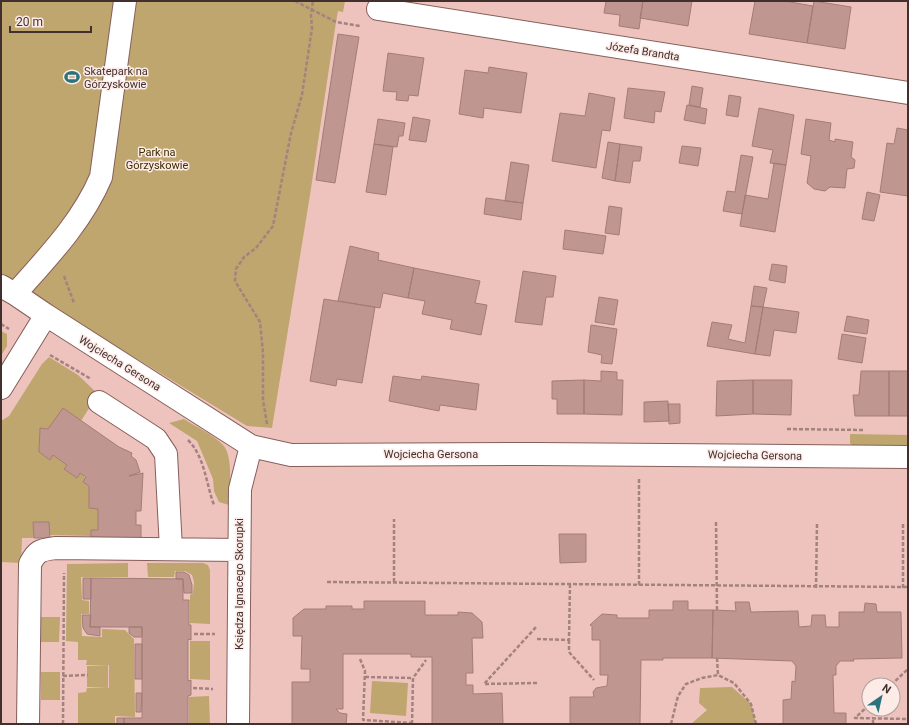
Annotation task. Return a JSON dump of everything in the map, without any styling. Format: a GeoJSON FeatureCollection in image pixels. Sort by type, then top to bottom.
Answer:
{"type":"FeatureCollection","features":[{"type":"Feature","properties":{"kind":"street"},"geometry":{"type":"LineString","coordinates":[[8,290],[68,233],[96,187],[100,177],[125,1]]}},
{"type":"Feature","properties":{"kind":"street","name":"Józefa Brandta"},"geometry":{"type":"LineString","coordinates":[[378,9],[908,93]]}},
{"type":"Feature","properties":{"kind":"street","name":"Wojciecha Gersona"},"geometry":{"type":"LineString","coordinates":[[8,290],[46,316],[251,446],[291,455],[908,457]]}},
{"type":"Feature","properties":{"kind":"street"},"geometry":{"type":"LineString","coordinates":[[1,388],[46,316]]}},
{"type":"Feature","properties":{"kind":"street"},"geometry":{"type":"LineString","coordinates":[[99,402],[156,439],[166,454],[171,549]]}},
{"type":"Feature","properties":{"kind":"street","name":"Księdza Ignacego Skorupki"},"geometry":{"type":"LineString","coordinates":[[238,724],[238,550],[240,488],[251,446]]}},
{"type":"Feature","properties":{"kind":"street"},"geometry":{"type":"LineString","coordinates":[[28,724],[29,576],[30,564],[40,550],[56,548],[238,550]]}},
{"type":"Feature","properties":{"kind":"path"},"geometry":{"type":"LineString","coordinates":[[267,427],[262,400],[263,353],[260,322],[235,281],[236,269],[244,257],[256,248],[273,226],[291,133],[302,95],[312,28],[313,1]]}},
{"type":"Feature","properties":{"kind":"path"},"geometry":{"type":"LineString","coordinates":[[64,271],[64,277],[76,307]]}},
{"type":"Feature","properties":{"kind":"path"},"geometry":{"type":"LineString","coordinates":[[639,455],[639,586]]}},
{"type":"Feature","properties":{"kind":"path"},"geometry":{"type":"LineString","coordinates":[[394,519],[394,582]]}},
{"type":"Feature","properties":{"kind":"path"},"geometry":{"type":"LineString","coordinates":[[716,522],[715,587],[717,610]]}},
{"type":"Feature","properties":{"kind":"path"},"geometry":{"type":"LineString","coordinates":[[816,588],[817,523]]}},
{"type":"Feature","properties":{"kind":"path"},"geometry":{"type":"LineString","coordinates":[[903,524],[903,588]]}},
{"type":"Feature","properties":{"kind":"path"},"geometry":{"type":"LineString","coordinates":[[63,724],[64,569]]}},
{"type":"Feature","properties":{"kind":"path"},"geometry":{"type":"LineString","coordinates":[[327,582],[908,588]]}},
{"type":"Feature","properties":{"kind":"path"},"geometry":{"type":"LineString","coordinates":[[570,584],[569,652],[594,680]]}},
{"type":"Feature","properties":{"kind":"path"},"geometry":{"type":"LineString","coordinates":[[537,626],[484,684],[537,682]]}},
{"type":"Feature","properties":{"kind":"path"},"geometry":{"type":"LineString","coordinates":[[194,634],[215,634]]}},
{"type":"Feature","properties":{"kind":"path"},"geometry":{"type":"LineString","coordinates":[[537,639],[569,640]]}},
{"type":"Feature","properties":{"kind":"path"},"geometry":{"type":"LineString","coordinates":[[717,658],[718,675]]}},
{"type":"Feature","properties":{"kind":"path"},"geometry":{"type":"LineString","coordinates":[[360,659],[365,677],[363,720],[412,723],[413,678],[426,660]]}},
{"type":"Feature","properties":{"kind":"path"},"geometry":{"type":"LineString","coordinates":[[900,677],[908,669]]}},
{"type":"Feature","properties":{"kind":"path"},"geometry":{"type":"LineString","coordinates":[[63,676],[88,675]]}},
{"type":"Feature","properties":{"kind":"path"},"geometry":{"type":"LineString","coordinates":[[671,724],[678,696],[686,684],[702,678],[718,675],[734,683],[751,704],[756,724]]}},
{"type":"Feature","properties":{"kind":"path"},"geometry":{"type":"LineString","coordinates":[[365,677],[413,678]]}},
{"type":"Feature","properties":{"kind":"path"},"geometry":{"type":"LineString","coordinates":[[193,688],[216,689]]}},
{"type":"Feature","properties":{"kind":"path"},"geometry":{"type":"LineString","coordinates":[[861,712],[855,718],[908,719]]}},
{"type":"Feature","properties":{"kind":"path"},"geometry":{"type":"LineString","coordinates":[[873,718],[873,724]]}},
{"type":"Feature","properties":{"kind":"green space","name":"Park na Górzyskowie"},"geometry":{"type":"Polygon","coordinates":[[[1,1],[345,1],[343,12],[338,11],[336,22],[310,195],[272,428],[247,426],[1,276],[1,1]]]}},
{"type":"Feature","properties":{"kind":"green space"},"geometry":{"type":"Polygon","coordinates":[[[1,331],[7,334],[7,346],[1,356],[1,331]]]}},
{"type":"Feature","properties":{"kind":"green space"},"geometry":{"type":"Polygon","coordinates":[[[49,357],[78,375],[98,394],[81,421],[48,429],[40,428],[39,452],[50,460],[53,455],[67,465],[64,469],[77,478],[80,473],[84,476],[89,489],[89,508],[98,509],[98,530],[91,530],[91,536],[49,535],[49,522],[34,522],[34,538],[22,538],[21,563],[1,562],[1,421],[9,416],[42,364],[49,357]]]}},
{"type":"Feature","properties":{"kind":"green space"},"geometry":{"type":"Polygon","coordinates":[[[184,419],[214,437],[226,450],[230,465],[229,505],[219,502],[214,491],[213,479],[197,441],[169,423],[184,419]]]}},
{"type":"Feature","properties":{"kind":"green space"},"geometry":{"type":"Polygon","coordinates":[[[850,434],[908,435],[908,448],[853,447],[850,443],[850,434]]]}},
{"type":"Feature","properties":{"kind":"green space"},"geometry":{"type":"Polygon","coordinates":[[[128,563],[128,577],[81,577],[82,600],[89,601],[89,614],[81,614],[82,636],[102,637],[102,629],[125,630],[134,639],[135,717],[115,716],[115,724],[78,724],[78,693],[86,692],[87,688],[109,688],[109,665],[86,665],[87,660],[78,660],[78,642],[66,641],[67,564],[128,563]]]}},
{"type":"Feature","properties":{"kind":"green space"},"geometry":{"type":"Polygon","coordinates":[[[147,563],[203,563],[208,565],[210,570],[210,624],[190,623],[190,595],[193,593],[194,582],[192,575],[185,571],[175,571],[174,577],[148,577],[147,563]]]}},
{"type":"Feature","properties":{"kind":"green space"},"geometry":{"type":"Polygon","coordinates":[[[41,617],[60,617],[59,642],[41,642],[41,617]]]}},
{"type":"Feature","properties":{"kind":"green space"},"geometry":{"type":"Polygon","coordinates":[[[190,641],[210,641],[210,680],[190,679],[190,641]]]}},
{"type":"Feature","properties":{"kind":"green space"},"geometry":{"type":"Polygon","coordinates":[[[108,665],[108,688],[87,687],[87,666],[108,665]]]}},
{"type":"Feature","properties":{"kind":"green space"},"geometry":{"type":"Polygon","coordinates":[[[41,672],[60,672],[60,700],[41,700],[41,672]]]}},
{"type":"Feature","properties":{"kind":"green space"},"geometry":{"type":"Polygon","coordinates":[[[372,681],[408,683],[406,716],[370,713],[372,681]]]}},
{"type":"Feature","properties":{"kind":"green space"},"geometry":{"type":"Polygon","coordinates":[[[732,687],[751,704],[756,724],[691,724],[707,710],[699,703],[700,688],[732,687]]]}},
{"type":"Feature","properties":{"kind":"green space"},"geometry":{"type":"Polygon","coordinates":[[[209,696],[210,724],[189,724],[189,697],[209,696]]]}},
{"type":"Feature","properties":{"kind":"building"},"geometry":{"type":"Polygon","coordinates":[[[606,1],[643,1],[639,29],[619,26],[620,15],[604,13],[606,1]]]}},
{"type":"Feature","properties":{"kind":"building"},"geometry":{"type":"Polygon","coordinates":[[[643,1],[692,1],[688,26],[640,18],[643,1]]]}},
{"type":"Feature","properties":{"kind":"building"},"geometry":{"type":"Polygon","coordinates":[[[755,1],[785,1],[813,6],[807,43],[749,34],[755,1]]]}},
{"type":"Feature","properties":{"kind":"building"},"geometry":{"type":"Polygon","coordinates":[[[814,1],[851,7],[845,49],[807,43],[814,1]]]}},
{"type":"Feature","properties":{"kind":"building"},"geometry":{"type":"Polygon","coordinates":[[[338,34],[359,37],[335,183],[316,180],[338,34]]]}},
{"type":"Feature","properties":{"kind":"building"},"geometry":{"type":"Polygon","coordinates":[[[388,53],[424,58],[418,96],[409,95],[408,101],[396,100],[397,92],[383,91],[388,53]]]}},
{"type":"Feature","properties":{"kind":"building"},"geometry":{"type":"Polygon","coordinates":[[[489,67],[527,73],[521,113],[484,108],[483,118],[459,114],[465,70],[488,73],[489,67]]]}},
{"type":"Feature","properties":{"kind":"building"},"geometry":{"type":"Polygon","coordinates":[[[692,86],[703,88],[700,107],[689,105],[692,86]]]}},
{"type":"Feature","properties":{"kind":"building"},"geometry":{"type":"Polygon","coordinates":[[[628,88],[665,92],[661,112],[655,111],[654,123],[624,118],[628,88]]]}},
{"type":"Feature","properties":{"kind":"building"},"geometry":{"type":"Polygon","coordinates":[[[589,93],[615,98],[610,131],[602,130],[596,168],[552,161],[560,113],[585,116],[589,93]]]}},
{"type":"Feature","properties":{"kind":"building"},"geometry":{"type":"Polygon","coordinates":[[[729,95],[741,97],[738,117],[726,115],[729,95]]]}},
{"type":"Feature","properties":{"kind":"building"},"geometry":{"type":"Polygon","coordinates":[[[687,105],[707,109],[705,124],[684,120],[687,105]]]}},
{"type":"Feature","properties":{"kind":"building"},"geometry":{"type":"Polygon","coordinates":[[[759,108],[794,115],[786,165],[770,163],[773,150],[752,146],[759,108]]]}},
{"type":"Feature","properties":{"kind":"building"},"geometry":{"type":"Polygon","coordinates":[[[413,117],[430,120],[426,142],[409,140],[413,117]]]}},
{"type":"Feature","properties":{"kind":"building"},"geometry":{"type":"Polygon","coordinates":[[[378,119],[405,123],[403,136],[399,136],[397,147],[374,144],[378,119]]]}},
{"type":"Feature","properties":{"kind":"building"},"geometry":{"type":"Polygon","coordinates":[[[806,119],[831,123],[829,140],[835,142],[835,139],[853,142],[851,157],[855,160],[854,168],[847,169],[845,188],[830,187],[825,191],[814,189],[807,183],[811,156],[801,154],[806,119]]]}},
{"type":"Feature","properties":{"kind":"building"},"geometry":{"type":"Polygon","coordinates":[[[897,128],[908,130],[908,196],[880,192],[887,143],[894,144],[897,128]]]}},
{"type":"Feature","properties":{"kind":"building"},"geometry":{"type":"Polygon","coordinates":[[[608,142],[620,144],[615,181],[602,178],[608,142]]]}},
{"type":"Feature","properties":{"kind":"building"},"geometry":{"type":"Polygon","coordinates":[[[374,144],[393,147],[386,195],[366,192],[374,144]]]}},
{"type":"Feature","properties":{"kind":"building"},"geometry":{"type":"Polygon","coordinates":[[[620,144],[642,147],[640,161],[633,161],[630,183],[615,181],[620,144]]]}},
{"type":"Feature","properties":{"kind":"building"},"geometry":{"type":"Polygon","coordinates":[[[682,146],[701,148],[698,166],[679,163],[682,146]]]}},
{"type":"Feature","properties":{"kind":"building"},"geometry":{"type":"Polygon","coordinates":[[[741,155],[753,157],[742,214],[723,211],[727,191],[735,192],[741,155]]]}},
{"type":"Feature","properties":{"kind":"building"},"geometry":{"type":"Polygon","coordinates":[[[511,162],[529,165],[523,203],[505,201],[511,162]]]}},
{"type":"Feature","properties":{"kind":"building"},"geometry":{"type":"Polygon","coordinates":[[[774,163],[786,165],[775,232],[740,226],[745,195],[768,199],[774,163]]]}},
{"type":"Feature","properties":{"kind":"building"},"geometry":{"type":"Polygon","coordinates":[[[867,192],[880,195],[874,221],[862,219],[867,192]]]}},
{"type":"Feature","properties":{"kind":"building"},"geometry":{"type":"Polygon","coordinates":[[[486,198],[523,203],[521,220],[484,214],[486,198]]]}},
{"type":"Feature","properties":{"kind":"building"},"geometry":{"type":"Polygon","coordinates":[[[609,206],[622,208],[619,235],[605,233],[609,206]]]}},
{"type":"Feature","properties":{"kind":"building"},"geometry":{"type":"Polygon","coordinates":[[[565,230],[606,236],[603,254],[563,249],[565,230]]]}},
{"type":"Feature","properties":{"kind":"building"},"geometry":{"type":"Polygon","coordinates":[[[350,246],[379,253],[378,260],[414,268],[408,298],[383,293],[380,308],[338,301],[350,246]]]}},
{"type":"Feature","properties":{"kind":"building"},"geometry":{"type":"Polygon","coordinates":[[[772,264],[787,266],[785,283],[769,280],[772,264]]]}},
{"type":"Feature","properties":{"kind":"building"},"geometry":{"type":"Polygon","coordinates":[[[414,268],[480,281],[475,303],[487,305],[481,335],[450,329],[452,320],[422,314],[425,301],[408,298],[414,268]]]}},
{"type":"Feature","properties":{"kind":"building"},"geometry":{"type":"Polygon","coordinates":[[[523,271],[556,276],[553,297],[546,297],[542,325],[515,322],[523,271]]]}},
{"type":"Feature","properties":{"kind":"building"},"geometry":{"type":"Polygon","coordinates":[[[754,286],[767,288],[763,307],[751,306],[754,286]]]}},
{"type":"Feature","properties":{"kind":"building"},"geometry":{"type":"Polygon","coordinates":[[[599,297],[618,300],[614,325],[595,322],[599,297]]]}},
{"type":"Feature","properties":{"kind":"building"},"geometry":{"type":"Polygon","coordinates":[[[324,299],[375,307],[362,383],[337,379],[336,386],[310,381],[324,299]]]}},
{"type":"Feature","properties":{"kind":"building"},"geometry":{"type":"Polygon","coordinates":[[[751,306],[763,307],[755,354],[707,346],[712,322],[732,325],[728,339],[745,343],[751,306]]]}},
{"type":"Feature","properties":{"kind":"building"},"geometry":{"type":"Polygon","coordinates":[[[763,307],[799,312],[796,333],[774,330],[770,356],[755,354],[763,307]]]}},
{"type":"Feature","properties":{"kind":"building"},"geometry":{"type":"Polygon","coordinates":[[[847,316],[869,320],[867,334],[844,331],[847,316]]]}},
{"type":"Feature","properties":{"kind":"building"},"geometry":{"type":"Polygon","coordinates":[[[591,325],[617,329],[612,364],[601,363],[602,355],[588,352],[591,325]]]}},
{"type":"Feature","properties":{"kind":"building"},"geometry":{"type":"Polygon","coordinates":[[[842,334],[866,338],[862,363],[838,359],[842,334]]]}},
{"type":"Feature","properties":{"kind":"building"},"geometry":{"type":"Polygon","coordinates":[[[601,371],[617,372],[617,380],[623,380],[622,415],[584,414],[584,380],[601,381],[601,371]]]}},
{"type":"Feature","properties":{"kind":"building"},"geometry":{"type":"Polygon","coordinates":[[[861,371],[889,371],[889,416],[855,416],[853,395],[859,395],[861,371]]]}},
{"type":"Feature","properties":{"kind":"building"},"geometry":{"type":"Polygon","coordinates":[[[889,371],[908,371],[908,416],[889,416],[889,371]]]}},
{"type":"Feature","properties":{"kind":"building"},"geometry":{"type":"Polygon","coordinates":[[[393,376],[421,380],[422,376],[479,384],[476,410],[440,405],[439,411],[389,401],[393,376]]]}},
{"type":"Feature","properties":{"kind":"building"},"geometry":{"type":"Polygon","coordinates":[[[584,380],[584,414],[557,414],[557,399],[552,399],[552,381],[584,380]]]}},
{"type":"Feature","properties":{"kind":"building"},"geometry":{"type":"Polygon","coordinates":[[[753,380],[792,380],[791,415],[753,414],[753,380]]]}},
{"type":"Feature","properties":{"kind":"building"},"geometry":{"type":"Polygon","coordinates":[[[753,380],[753,414],[716,416],[717,381],[753,380]]]}},
{"type":"Feature","properties":{"kind":"building"},"geometry":{"type":"Polygon","coordinates":[[[668,401],[669,421],[644,422],[644,402],[668,401]]]}},
{"type":"Feature","properties":{"kind":"building"},"geometry":{"type":"Polygon","coordinates":[[[668,404],[680,404],[680,423],[669,424],[668,404]]]}},
{"type":"Feature","properties":{"kind":"building"},"geometry":{"type":"Polygon","coordinates":[[[63,408],[119,447],[132,453],[131,456],[136,460],[140,472],[129,476],[143,473],[141,511],[136,511],[136,525],[141,525],[141,548],[91,548],[91,530],[98,530],[98,509],[89,508],[89,486],[83,482],[86,477],[80,473],[77,478],[64,469],[67,465],[53,455],[50,460],[39,452],[40,428],[48,429],[63,408]]]}},
{"type":"Feature","properties":{"kind":"building"},"geometry":{"type":"Polygon","coordinates":[[[33,522],[49,522],[50,538],[34,538],[33,522]]]}},
{"type":"Feature","properties":{"kind":"building"},"geometry":{"type":"Polygon","coordinates":[[[559,534],[586,534],[586,562],[560,563],[559,534]]]}},
{"type":"Feature","properties":{"kind":"building"},"geometry":{"type":"Polygon","coordinates":[[[176,572],[184,572],[189,575],[192,585],[192,593],[184,593],[183,579],[176,579],[176,572]]]}},
{"type":"Feature","properties":{"kind":"building"},"geometry":{"type":"Polygon","coordinates":[[[83,578],[91,578],[91,599],[83,599],[83,578]]]}},
{"type":"Feature","properties":{"kind":"building"},"geometry":{"type":"Polygon","coordinates":[[[91,578],[183,579],[183,600],[189,600],[189,625],[191,625],[191,640],[188,639],[188,681],[191,680],[191,695],[188,696],[188,724],[124,724],[124,718],[142,718],[142,627],[90,627],[91,578]]]}},
{"type":"Feature","properties":{"kind":"building"},"geometry":{"type":"Polygon","coordinates":[[[364,601],[425,601],[425,615],[458,615],[458,612],[472,613],[482,622],[483,638],[472,638],[473,673],[466,673],[466,685],[473,685],[473,694],[502,693],[503,724],[432,724],[432,657],[411,657],[411,654],[343,654],[343,709],[336,709],[340,713],[347,714],[346,724],[292,724],[292,682],[310,682],[310,669],[301,669],[302,636],[293,636],[293,618],[304,609],[326,609],[326,606],[352,606],[352,609],[364,609],[364,601]]]}},
{"type":"Feature","properties":{"kind":"building"},"geometry":{"type":"Polygon","coordinates":[[[673,601],[688,601],[688,610],[713,610],[712,658],[663,658],[663,660],[641,660],[640,724],[570,724],[570,697],[594,697],[593,692],[596,688],[607,686],[608,675],[600,675],[600,640],[592,640],[592,626],[590,625],[602,614],[617,615],[617,618],[649,618],[649,610],[673,610],[673,601]]]}},
{"type":"Feature","properties":{"kind":"building"},"geometry":{"type":"Polygon","coordinates":[[[735,602],[749,602],[751,612],[798,611],[799,627],[811,626],[812,615],[825,615],[826,627],[839,627],[839,612],[864,612],[865,603],[876,604],[877,612],[901,612],[902,658],[853,659],[854,661],[840,661],[836,666],[836,675],[833,675],[834,713],[846,713],[846,724],[780,724],[783,723],[783,700],[791,699],[792,681],[795,682],[796,666],[792,661],[712,658],[713,610],[736,611],[735,602]]]}},
{"type":"Feature","properties":{"kind":"building"},"geometry":{"type":"Polygon","coordinates":[[[82,615],[91,615],[90,627],[100,627],[100,636],[87,634],[83,628],[82,615]]]}},
{"type":"Feature","properties":{"kind":"building"},"geometry":{"type":"Polygon","coordinates":[[[129,627],[142,627],[142,637],[134,637],[129,633],[129,627]]]}},
{"type":"Feature","properties":{"kind":"building"},"geometry":{"type":"Polygon","coordinates":[[[135,644],[142,644],[142,679],[135,679],[135,644]]]}},
{"type":"Feature","properties":{"kind":"building"},"geometry":{"type":"Polygon","coordinates":[[[136,693],[142,693],[141,712],[136,712],[136,693]]]}},
{"type":"Feature","properties":{"kind":"building"},"geometry":{"type":"Polygon","coordinates":[[[117,718],[124,718],[124,724],[117,724],[117,718]]]}},
{"type":"Feature","properties":{"kind":"place","name":"Skatepark na Górzyskowie"},"geometry":{"type":"Point","coordinates":[72,77]}}]}
